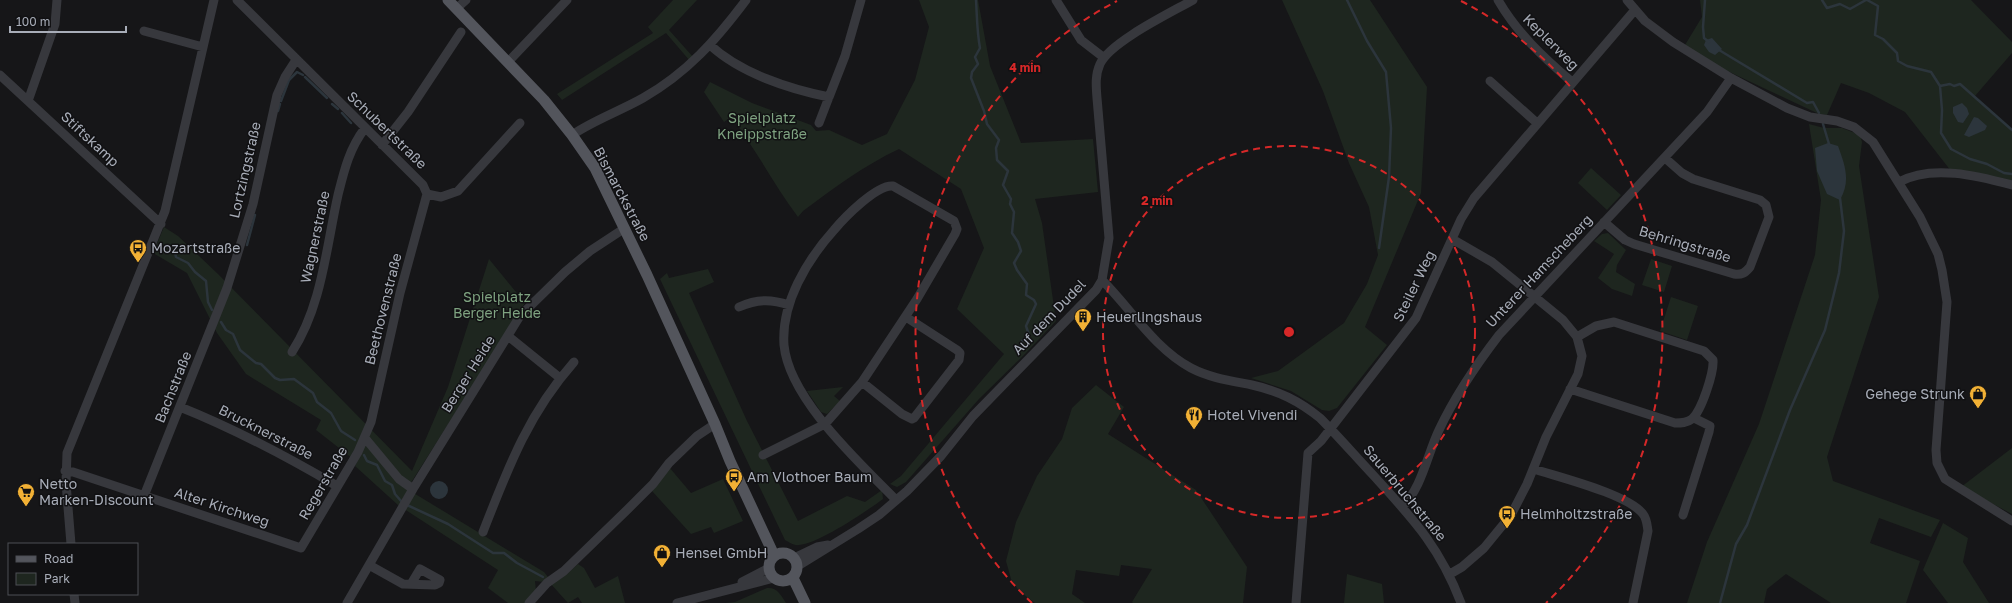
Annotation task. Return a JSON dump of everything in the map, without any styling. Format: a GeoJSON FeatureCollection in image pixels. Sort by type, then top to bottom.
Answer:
{"type":"FeatureCollection","features":[{"type":"Feature","properties":{"kind":"main road","name":"Bismarckstraße"},"geometry":{"type":"LineString","coordinates":[[448,0],[549,105],[595,168],[625,228],[715,424],[730,461],[778,554]]}},
{"type":"Feature","properties":{"kind":"main road"},"geometry":{"type":"LineString","coordinates":[[780,576],[797,570],[796,562],[787,553],[778,554],[769,564],[780,576],[805,603]]}},
{"type":"Feature","properties":{"kind":"main road"},"geometry":{"type":"LineString","coordinates":[[780,576],[797,603]]}},
{"type":"Feature","properties":{"kind":"street"},"geometry":{"type":"LineString","coordinates":[[28,101],[55,24],[57,0]]}},
{"type":"Feature","properties":{"kind":"street"},"geometry":{"type":"LineString","coordinates":[[71,543],[65,471],[67,453],[161,224],[214,0]]}},
{"type":"Feature","properties":{"kind":"street","name":"Schubertstraße"},"geometry":{"type":"LineString","coordinates":[[237,0],[423,185],[427,194]]}},
{"type":"Feature","properties":{"kind":"street"},"geometry":{"type":"LineString","coordinates":[[456,9],[466,0]]}},
{"type":"Feature","properties":{"kind":"street"},"geometry":{"type":"LineString","coordinates":[[509,62],[567,0]]}},
{"type":"Feature","properties":{"kind":"street"},"geometry":{"type":"LineString","coordinates":[[572,135],[586,126],[643,98],[661,87],[693,63],[710,45],[746,0]]}},
{"type":"Feature","properties":{"kind":"street"},"geometry":{"type":"LineString","coordinates":[[819,123],[845,56],[861,0]]}},
{"type":"Feature","properties":{"kind":"street"},"geometry":{"type":"LineString","coordinates":[[1056,0],[1081,40],[1103,57],[1120,43],[1193,0]]}},
{"type":"Feature","properties":{"kind":"street","name":"Keplerweg"},"geometry":{"type":"LineString","coordinates":[[1498,0],[1509,18],[1537,52],[1572,82]]}},
{"type":"Feature","properties":{"kind":"street"},"geometry":{"type":"LineString","coordinates":[[1627,0],[1634,11],[1674,42],[1730,78],[1787,108],[1810,117],[1842,123],[1858,129],[1872,142],[1899,182],[1931,237],[1938,254],[1945,282],[1947,302],[1936,463],[1942,475],[1949,482],[2012,521]]}},
{"type":"Feature","properties":{"kind":"street","name":"Steiler Weg"},"geometry":{"type":"LineString","coordinates":[[1296,603],[1306,458],[1308,453],[1330,428],[1416,318],[1461,219],[1474,198],[1634,11]]}},
{"type":"Feature","properties":{"kind":"street"},"geometry":{"type":"LineString","coordinates":[[144,31],[203,47]]}},
{"type":"Feature","properties":{"kind":"street"},"geometry":{"type":"LineString","coordinates":[[382,145],[408,112],[462,32]]}},
{"type":"Feature","properties":{"kind":"street"},"geometry":{"type":"LineString","coordinates":[[710,45],[725,58],[752,71],[799,89],[829,97]]}},
{"type":"Feature","properties":{"kind":"street","name":"Auf dem Dudel"},"geometry":{"type":"LineString","coordinates":[[796,562],[820,553],[832,544],[858,529],[896,500],[940,456],[973,416],[1096,290],[1102,280],[1107,259],[1109,227],[1096,76],[1103,57]]}},
{"type":"Feature","properties":{"kind":"street","name":"Lortzingstraße"},"geometry":{"type":"LineString","coordinates":[[227,288],[253,204],[278,94],[285,76],[296,60]]}},
{"type":"Feature","properties":{"kind":"street","name":"Stiftskamp"},"geometry":{"type":"LineString","coordinates":[[0,75],[161,224]]}},
{"type":"Feature","properties":{"kind":"street","name":"Unterer Hamscheberg"},"geometry":{"type":"LineString","coordinates":[[1402,507],[1410,499],[1416,488],[1438,432],[1455,397],[1477,363],[1533,296],[1707,112],[1730,78]]}},
{"type":"Feature","properties":{"kind":"street"},"geometry":{"type":"LineString","coordinates":[[1490,81],[1537,123]]}},
{"type":"Feature","properties":{"kind":"street"},"geometry":{"type":"LineString","coordinates":[[427,194],[441,197],[458,191],[520,123]]}},
{"type":"Feature","properties":{"kind":"street","name":"Wagnerstraße"},"geometry":{"type":"LineString","coordinates":[[292,352],[307,322],[316,298],[346,162],[357,139],[365,128]]}},
{"type":"Feature","properties":{"kind":"street","name":"Behringstraße"},"geometry":{"type":"LineString","coordinates":[[1604,222],[1626,240],[1634,244],[1734,274],[1741,275],[1746,272],[1750,267],[1769,217],[1766,205],[1760,200],[1693,179],[1682,173],[1665,158]]}},
{"type":"Feature","properties":{"kind":"street"},"geometry":{"type":"LineString","coordinates":[[1899,182],[1916,176],[1960,174],[2012,185]]}},
{"type":"Feature","properties":{"kind":"street"},"geometry":{"type":"LineString","coordinates":[[764,455],[824,424],[862,382],[906,317],[932,275],[957,229],[954,221],[893,186],[890,185],[858,206],[828,237],[808,265],[789,305],[784,333],[788,360],[806,398],[824,424],[853,457],[896,500]]}},
{"type":"Feature","properties":{"kind":"street","name":"Beethovenstraße"},"geometry":{"type":"LineString","coordinates":[[366,435],[400,293],[427,194]]}},
{"type":"Feature","properties":{"kind":"street","name":"Berger Heide"},"geometry":{"type":"LineString","coordinates":[[347,603],[413,489],[528,306],[564,272],[625,228]]}},
{"type":"Feature","properties":{"kind":"street"},"geometry":{"type":"LineString","coordinates":[[1450,574],[1473,559],[1500,530],[1518,502],[1534,469],[1546,437],[1581,365],[1582,356],[1577,337],[1563,320],[1492,262],[1452,239]]}},
{"type":"Feature","properties":{"kind":"street","name":"Sauerbruchstraße"},"geometry":{"type":"LineString","coordinates":[[1102,280],[1158,343],[1182,362],[1206,375],[1254,385],[1288,396],[1303,404],[1330,428],[1402,507],[1439,554],[1450,574],[1461,603]]}},
{"type":"Feature","properties":{"kind":"street","name":"Bachstraße"},"geometry":{"type":"LineString","coordinates":[[144,496],[227,288]]}},
{"type":"Feature","properties":{"kind":"street"},"geometry":{"type":"LineString","coordinates":[[739,307],[758,300],[769,300],[789,305]]}},
{"type":"Feature","properties":{"kind":"street"},"geometry":{"type":"LineString","coordinates":[[862,382],[902,414],[912,419],[958,360],[960,353],[957,350],[906,317]]}},
{"type":"Feature","properties":{"kind":"street"},"geometry":{"type":"LineString","coordinates":[[1570,389],[1675,423],[1682,423],[1694,418],[1713,370],[1713,360],[1704,351],[1614,322],[1596,326],[1577,337]]}},
{"type":"Feature","properties":{"kind":"street"},"geometry":{"type":"LineString","coordinates":[[508,336],[560,378]]}},
{"type":"Feature","properties":{"kind":"street"},"geometry":{"type":"LineString","coordinates":[[483,532],[520,440],[534,415],[560,378],[574,362]]}},
{"type":"Feature","properties":{"kind":"street","name":"Brucknerstraße"},"geometry":{"type":"LineString","coordinates":[[180,407],[238,432],[299,463],[337,486]]}},
{"type":"Feature","properties":{"kind":"street"},"geometry":{"type":"LineString","coordinates":[[1683,515],[1710,426],[1707,423],[1694,418]]}},
{"type":"Feature","properties":{"kind":"street"},"geometry":{"type":"LineString","coordinates":[[528,603],[547,583],[564,571],[628,509],[653,484],[669,463],[697,436],[715,424]]}},
{"type":"Feature","properties":{"kind":"street"},"geometry":{"type":"LineString","coordinates":[[366,435],[399,479],[413,489]]}},
{"type":"Feature","properties":{"kind":"street","name":"Regerstraße"},"geometry":{"type":"LineString","coordinates":[[301,548],[366,435]]}},
{"type":"Feature","properties":{"kind":"street"},"geometry":{"type":"LineString","coordinates":[[1534,469],[1596,488],[1620,498],[1642,513],[1647,522],[1648,531],[1633,603]]}},
{"type":"Feature","properties":{"kind":"street","name":"Alter Kirchweg"},"geometry":{"type":"LineString","coordinates":[[65,471],[73,472],[301,548]]}},
{"type":"Feature","properties":{"kind":"street"},"geometry":{"type":"LineString","coordinates":[[369,565],[398,583],[411,584]]}},
{"type":"Feature","properties":{"kind":"street"},"geometry":{"type":"LineString","coordinates":[[677,603],[780,576]]}},
{"type":"Feature","properties":{"kind":"green space"},"geometry":{"type":"Polygon","coordinates":[[[673,0],[697,0],[669,30],[694,58],[690,61],[666,33],[562,100],[557,94],[653,33],[648,27],[673,0]]]}},
{"type":"Feature","properties":{"kind":"green space","name":"Spielplatz Kneippstraße"},"geometry":{"type":"Polygon","coordinates":[[[919,0],[978,0],[990,66],[1021,143],[1093,139],[1098,192],[1035,199],[1042,223],[1056,321],[979,399],[906,482],[897,487],[890,484],[901,476],[1004,354],[957,309],[984,248],[961,189],[899,149],[849,178],[803,211],[798,217],[731,117],[724,122],[704,92],[710,82],[752,103],[811,125],[816,131],[829,130],[862,145],[887,134],[915,80],[929,27],[919,0]]]}},
{"type":"Feature","properties":{"kind":"green space"},"geometry":{"type":"Polygon","coordinates":[[[1282,0],[1370,0],[1427,87],[1421,193],[1365,327],[1387,345],[1337,408],[1329,411],[1322,410],[1291,391],[1251,378],[1278,371],[1344,323],[1367,284],[1378,255],[1369,207],[1349,163],[1323,91],[1282,0]]]}},
{"type":"Feature","properties":{"kind":"green space"},"geometry":{"type":"Polygon","coordinates":[[[1700,0],[1971,0],[2012,42],[2012,53],[1975,96],[2012,130],[2012,184],[1951,171],[1905,112],[1869,93],[1841,83],[1827,115],[1819,114],[1719,67],[1685,45],[1702,17],[1700,0]]]}},
{"type":"Feature","properties":{"kind":"green space"},"geometry":{"type":"Polygon","coordinates":[[[1809,124],[1824,128],[1842,128],[1860,135],[1862,142],[1859,166],[1879,297],[1827,457],[1833,481],[1940,520],[1931,537],[1879,518],[1870,543],[1920,561],[1906,603],[1831,603],[1786,574],[1767,589],[1764,603],[1687,603],[1707,542],[1759,424],[1815,255],[1821,200],[1809,124]]]}},
{"type":"Feature","properties":{"kind":"green space"},"geometry":{"type":"Polygon","coordinates":[[[1591,168],[1621,195],[1607,210],[1578,183],[1591,168]]]}},
{"type":"Feature","properties":{"kind":"green space","name":"Spielplatz Berger Heide"},"geometry":{"type":"Polygon","coordinates":[[[164,227],[178,236],[218,274],[412,471],[448,387],[489,259],[525,303],[407,489],[544,572],[548,577],[544,582],[535,581],[536,591],[525,603],[508,603],[488,588],[498,570],[398,505],[355,466],[357,462],[316,430],[321,420],[246,374],[217,333],[187,273],[153,253],[164,227]]]}},
{"type":"Feature","properties":{"kind":"green space"},"geometry":{"type":"Polygon","coordinates":[[[1608,233],[1626,250],[1617,265],[1616,272],[1635,284],[1632,296],[1612,289],[1598,278],[1614,254],[1594,241],[1602,234],[1608,233]]]}},
{"type":"Feature","properties":{"kind":"green space"},"geometry":{"type":"Polygon","coordinates":[[[1651,259],[1672,266],[1664,292],[1642,285],[1651,259]]]}},
{"type":"Feature","properties":{"kind":"green space"},"geometry":{"type":"Polygon","coordinates":[[[708,269],[714,282],[689,293],[747,421],[798,521],[847,496],[865,502],[882,490],[883,499],[854,519],[818,539],[799,545],[792,544],[785,540],[660,279],[667,273],[669,278],[708,269]]]}},
{"type":"Feature","properties":{"kind":"green space"},"geometry":{"type":"Polygon","coordinates":[[[1671,297],[1698,306],[1687,340],[1660,331],[1671,297]]]}},
{"type":"Feature","properties":{"kind":"green space"},"geometry":{"type":"Polygon","coordinates":[[[1096,385],[1124,407],[1108,434],[1196,490],[1247,567],[1243,603],[1133,603],[1132,602],[1152,569],[1121,565],[1119,576],[1076,570],[1072,594],[1085,603],[1035,603],[1019,591],[1011,579],[1006,561],[1016,522],[1037,476],[1062,439],[1072,408],[1096,385]]]}},
{"type":"Feature","properties":{"kind":"green space"},"geometry":{"type":"Polygon","coordinates":[[[843,387],[834,396],[840,401],[827,414],[821,412],[807,391],[843,387]]]}},
{"type":"Feature","properties":{"kind":"green space"},"geometry":{"type":"Polygon","coordinates":[[[2012,448],[2012,514],[1961,487],[2012,448]]]}},
{"type":"Feature","properties":{"kind":"green space"},"geometry":{"type":"Polygon","coordinates":[[[669,467],[691,493],[723,479],[743,521],[714,533],[711,527],[691,534],[652,491],[669,467]]]}},
{"type":"Feature","properties":{"kind":"green space"},"geometry":{"type":"Polygon","coordinates":[[[1943,523],[1968,538],[1963,562],[1989,603],[1948,603],[1923,570],[1943,523]]]}},
{"type":"Feature","properties":{"kind":"green space"},"geometry":{"type":"Polygon","coordinates":[[[578,564],[584,568],[595,588],[618,576],[625,603],[582,603],[578,597],[568,603],[550,583],[567,574],[578,564]]]}},
{"type":"Feature","properties":{"kind":"green space"},"geometry":{"type":"Polygon","coordinates":[[[1347,574],[1382,584],[1384,603],[1344,603],[1347,574]]]}},
{"type":"Feature","properties":{"kind":"green space"},"geometry":{"type":"Polygon","coordinates":[[[767,588],[776,590],[786,603],[725,603],[735,602],[767,588]]]}},
{"type":"Feature","properties":{"kind":"shaded area"},"geometry":{"type":"Polygon","coordinates":[[[1712,38],[1722,49],[1715,55],[1709,52],[1704,45],[1706,40],[1712,38]]]}},
{"type":"Feature","properties":{"kind":"shaded area"},"geometry":{"type":"Polygon","coordinates":[[[1962,103],[1967,108],[1969,114],[1963,123],[1958,122],[1953,113],[1953,107],[1962,103]]]}},
{"type":"Feature","properties":{"kind":"shaded area"},"geometry":{"type":"Polygon","coordinates":[[[1974,117],[1978,118],[1987,126],[1985,130],[1969,137],[1964,135],[1974,117]]]}},
{"type":"Feature","properties":{"kind":"shaded area"},"geometry":{"type":"Polygon","coordinates":[[[1828,143],[1838,146],[1845,166],[1846,180],[1840,200],[1827,194],[1817,171],[1815,148],[1828,143]]]}},
{"type":"Feature","properties":{"kind":"shaded area"},"geometry":{"type":"Polygon","coordinates":[[[439,481],[445,484],[448,490],[445,496],[439,499],[433,496],[430,490],[433,484],[439,481]]]}},
{"type":"Feature","properties":{"kind":"waterway"},"geometry":{"type":"LineString","coordinates":[[976,0],[980,48],[975,57],[978,64],[972,72],[971,78],[984,111],[987,124],[999,140],[996,148],[997,160],[1008,171],[1003,185],[1011,199],[1010,204],[1014,212],[1012,233],[1018,242],[1021,251],[1014,263],[1027,284],[1026,295],[1034,300],[1036,304],[1026,326],[1029,335],[1022,341],[1022,345]]}},
{"type":"Feature","properties":{"kind":"waterway"},"geometry":{"type":"LineString","coordinates":[[1347,0],[1367,41],[1386,72],[1391,128],[1389,177],[1379,248]]}},
{"type":"Feature","properties":{"kind":"waterway"},"geometry":{"type":"LineString","coordinates":[[1705,0],[1703,27],[1704,38],[1709,42]]}},
{"type":"Feature","properties":{"kind":"waterway"},"geometry":{"type":"LineString","coordinates":[[1822,0],[1827,8],[1840,4],[1850,9],[1866,0]]}},
{"type":"Feature","properties":{"kind":"waterway"},"geometry":{"type":"LineString","coordinates":[[1867,0],[1878,6],[1875,35],[1883,39],[1897,53],[1898,61],[1907,66],[1931,72],[1940,86],[1942,110],[1941,133],[1951,149],[1970,159],[1987,164],[2004,173],[2012,174]]}},
{"type":"Feature","properties":{"kind":"waterway"},"geometry":{"type":"LineString","coordinates":[[1719,50],[1807,103],[1813,102],[1819,113]]}},
{"type":"Feature","properties":{"kind":"waterway"},"geometry":{"type":"LineString","coordinates":[[281,101],[289,80],[297,72],[303,75]]}},
{"type":"Feature","properties":{"kind":"waterway"},"geometry":{"type":"LineString","coordinates":[[305,77],[327,98]]}},
{"type":"Feature","properties":{"kind":"waterway"},"geometry":{"type":"LineString","coordinates":[[1940,86],[1950,84],[1954,86],[1960,84],[2012,130]]}},
{"type":"Feature","properties":{"kind":"waterway"},"geometry":{"type":"LineString","coordinates":[[278,111],[280,104]]}},
{"type":"Feature","properties":{"kind":"waterway"},"geometry":{"type":"LineString","coordinates":[[332,104],[338,109]]}},
{"type":"Feature","properties":{"kind":"waterway"},"geometry":{"type":"LineString","coordinates":[[342,113],[351,123]]}},
{"type":"Feature","properties":{"kind":"waterway"},"geometry":{"type":"LineString","coordinates":[[1823,124],[1829,144]]}},
{"type":"Feature","properties":{"kind":"waterway"},"geometry":{"type":"LineString","coordinates":[[1720,603],[1736,544],[1747,525],[1790,410],[1825,330],[1839,273],[1844,231],[1840,198]]}},
{"type":"Feature","properties":{"kind":"waterway"},"geometry":{"type":"LineString","coordinates":[[247,245],[255,215]]}},
{"type":"Feature","properties":{"kind":"waterway"},"geometry":{"type":"LineString","coordinates":[[174,248],[176,257],[188,263],[195,272],[206,281],[208,302],[212,310]]}},
{"type":"Feature","properties":{"kind":"waterway"},"geometry":{"type":"LineString","coordinates":[[221,322],[226,330],[233,334],[240,350],[256,363],[261,364],[275,378],[280,380],[294,379],[313,393],[317,402],[331,413],[341,431],[355,440]]}},
{"type":"Feature","properties":{"kind":"waterway"},"geometry":{"type":"LineString","coordinates":[[364,455],[367,461],[377,465],[385,481],[392,485],[395,494],[401,501]]}},
{"type":"Feature","properties":{"kind":"waterway"},"geometry":{"type":"LineString","coordinates":[[407,505],[448,524],[493,553],[504,553],[517,563],[543,577]]}},
{"type":"Feature","properties":{"kind":"place","name":"Mozartstraße"},"geometry":{"type":"Point","coordinates":[138,263]}},
{"type":"Feature","properties":{"kind":"place","name":"Heuerlingshaus"},"geometry":{"type":"Point","coordinates":[1083,332]}},
{"type":"Feature","properties":{"kind":"place","name":"Gehege Strunk"},"geometry":{"type":"Point","coordinates":[1978,409]}},
{"type":"Feature","properties":{"kind":"place","name":"Hotel Vivendi"},"geometry":{"type":"Point","coordinates":[1194,430]}},
{"type":"Feature","properties":{"kind":"place","name":"Am Vlothoer Baum"},"geometry":{"type":"Point","coordinates":[734,492]}},
{"type":"Feature","properties":{"kind":"place","name":"Netto Marken-Discount"},"geometry":{"type":"Point","coordinates":[26,507]}},
{"type":"Feature","properties":{"kind":"place","name":"Helmholtzstraße"},"geometry":{"type":"Point","coordinates":[1507,529]}},
{"type":"Feature","properties":{"kind":"place","name":"Hensel GmbH"},"geometry":{"type":"Point","coordinates":[662,568]}}]}
